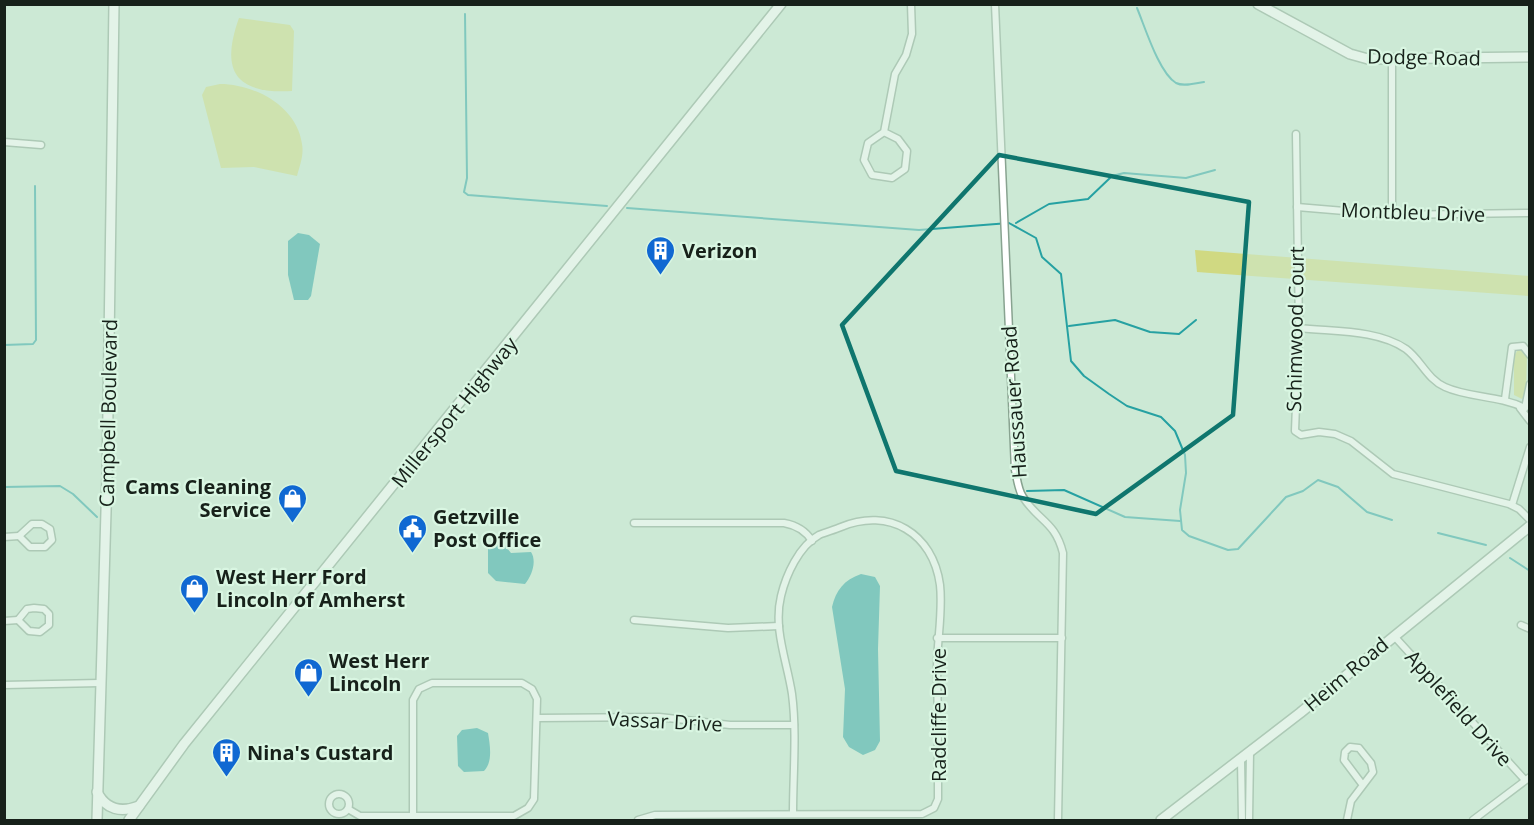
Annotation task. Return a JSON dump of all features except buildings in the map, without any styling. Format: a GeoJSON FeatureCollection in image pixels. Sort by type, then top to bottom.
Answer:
{"type":"FeatureCollection","features":[{"type":"Feature","properties":{"kind":"main road","name":"Campbell Boulevard"},"geometry":{"type":"LineString","coordinates":[[97,820],[107,477],[114,4]]}},
{"type":"Feature","properties":{"kind":"main road","name":"Millersport Highway"},"geometry":{"type":"LineString","coordinates":[[129,820],[184,744],[781,4]]}},
{"type":"Feature","properties":{"kind":"main road","name":"Dodge Road"},"geometry":{"type":"LineString","coordinates":[[1258,4],[1350,54],[1392,60],[1530,57]]}},
{"type":"Feature","properties":{"kind":"main road","name":"Heim Road"},"geometry":{"type":"LineString","coordinates":[[1161,820],[1250,752],[1530,526]]}},
{"type":"Feature","properties":{"kind":"main road"},"geometry":{"type":"LineString","coordinates":[[98,792],[105,803],[113,808],[125,810],[139,806]]}},
{"type":"Feature","properties":{"kind":"street"},"geometry":{"type":"LineString","coordinates":[[884,132],[898,139],[908,151],[905,169],[892,178],[873,175],[864,160],[868,143],[884,132],[895,74],[906,55],[912,34],[912,4]]}},
{"type":"Feature","properties":{"kind":"street","name":"Haussauer Road"},"geometry":{"type":"LineString","coordinates":[[995,4],[1015,470],[1022,496],[1051,525],[1059,538],[1063,553],[1058,820]]}},
{"type":"Feature","properties":{"kind":"street"},"geometry":{"type":"LineString","coordinates":[[1392,60],[1392,215]]}},
{"type":"Feature","properties":{"kind":"street","name":"Schimwood Court"},"geometry":{"type":"LineString","coordinates":[[1296,134],[1299,327],[1293,427],[1298,433],[1335,434],[1351,441],[1393,474],[1512,505]]}},
{"type":"Feature","properties":{"kind":"street"},"geometry":{"type":"LineString","coordinates":[[4,142],[41,145]]}},
{"type":"Feature","properties":{"kind":"street","name":"Montbleu Drive"},"geometry":{"type":"LineString","coordinates":[[1297,207],[1392,215],[1530,213]]}},
{"type":"Feature","properties":{"kind":"street"},"geometry":{"type":"LineString","coordinates":[[1299,327],[1386,340],[1413,355],[1432,379],[1446,388],[1505,399],[1525,408]]}},
{"type":"Feature","properties":{"kind":"street"},"geometry":{"type":"LineString","coordinates":[[1505,399],[1512,347],[1523,346],[1530,355]]}},
{"type":"Feature","properties":{"kind":"street"},"geometry":{"type":"LineString","coordinates":[[1525,408],[1530,384]]}},
{"type":"Feature","properties":{"kind":"street"},"geometry":{"type":"LineString","coordinates":[[1525,408],[1520,408],[1530,421]]}},
{"type":"Feature","properties":{"kind":"street"},"geometry":{"type":"LineString","coordinates":[[1530,447],[1512,505],[1530,520]]}},
{"type":"Feature","properties":{"kind":"street"},"geometry":{"type":"LineString","coordinates":[[793,813],[792,695],[779,626],[779,605],[785,581],[797,559],[819,535],[866,519],[894,523],[912,534],[926,549],[938,576],[940,600],[937,638]]}},
{"type":"Feature","properties":{"kind":"street"},"geometry":{"type":"LineString","coordinates":[[634,523],[784,522],[808,534],[812,541]]}},
{"type":"Feature","properties":{"kind":"street"},"geometry":{"type":"LineString","coordinates":[[4,537],[19,536],[32,524],[47,526],[52,534],[49,544],[40,549],[30,547],[19,536]]}},
{"type":"Feature","properties":{"kind":"street"},"geometry":{"type":"LineString","coordinates":[[4,621],[18,620],[27,609],[34,608],[44,609],[51,620],[49,626],[40,632],[29,631],[18,620]]}},
{"type":"Feature","properties":{"kind":"street"},"geometry":{"type":"LineString","coordinates":[[634,620],[728,628],[779,626]]}},
{"type":"Feature","properties":{"kind":"street"},"geometry":{"type":"LineString","coordinates":[[1521,625],[1530,629]]}},
{"type":"Feature","properties":{"kind":"street","name":"Applefield Drive"},"geometry":{"type":"LineString","coordinates":[[1393,635],[1527,778]]}},
{"type":"Feature","properties":{"kind":"street","name":"Radcliffe Drive"},"geometry":{"type":"LineString","coordinates":[[638,820],[655,814],[793,813],[858,817],[922,814],[937,807],[938,799],[937,638],[1062,638]]}},
{"type":"Feature","properties":{"kind":"street"},"geometry":{"type":"LineString","coordinates":[[4,685],[100,683]]}},
{"type":"Feature","properties":{"kind":"street"},"geometry":{"type":"LineString","coordinates":[[348,809],[360,816],[413,818],[514,816],[528,808],[534,799],[537,718],[537,699],[532,689],[522,683],[432,683],[419,689],[413,700],[413,818]]}},
{"type":"Feature","properties":{"kind":"street","name":"Vassar Drive"},"geometry":{"type":"LineString","coordinates":[[537,718],[659,717],[730,725],[794,725]]}},
{"type":"Feature","properties":{"kind":"street"},"geometry":{"type":"LineString","coordinates":[[1347,820],[1351,801],[1362,784],[1372,776],[1371,763],[1359,748],[1350,747],[1345,752],[1344,760],[1362,784]]}},
{"type":"Feature","properties":{"kind":"street"},"geometry":{"type":"LineString","coordinates":[[1250,752],[1250,820]]}},
{"type":"Feature","properties":{"kind":"street"},"geometry":{"type":"LineString","coordinates":[[1241,759],[1242,820]]}},
{"type":"Feature","properties":{"kind":"street"},"geometry":{"type":"LineString","coordinates":[[1473,820],[1527,778]]}},
{"type":"Feature","properties":{"kind":"highlighted area"},"geometry":{"type":"Polygon","coordinates":[[[999,155],[1249,202],[1233,415],[1096,514],[896,471],[842,325],[999,155]]]}},
{"type":"Feature","properties":{"kind":"green space"},"geometry":{"type":"Polygon","coordinates":[[[239,18],[290,25],[294,31],[292,91],[257,88],[245,83],[237,76],[232,65],[231,52],[239,18]]]}},
{"type":"Feature","properties":{"kind":"green space"},"geometry":{"type":"Polygon","coordinates":[[[220,84],[233,85],[260,93],[283,108],[298,131],[302,148],[297,176],[254,167],[221,168],[202,95],[206,87],[220,84]]]}},
{"type":"Feature","properties":{"kind":"green space"},"geometry":{"type":"Polygon","coordinates":[[[1195,250],[1529,276],[1529,296],[1197,272],[1195,250]]]}},
{"type":"Feature","properties":{"kind":"green space"},"geometry":{"type":"Polygon","coordinates":[[[1519,348],[1527,355],[1526,391],[1522,399],[1514,395],[1514,356],[1519,348]]]}},
{"type":"Feature","properties":{"kind":"water"},"geometry":{"type":"Polygon","coordinates":[[[298,233],[309,235],[320,244],[311,296],[308,300],[294,300],[288,275],[288,241],[298,233]]]}},
{"type":"Feature","properties":{"kind":"water"},"geometry":{"type":"Polygon","coordinates":[[[494,538],[499,538],[511,553],[531,552],[534,560],[533,568],[525,584],[496,581],[488,573],[488,545],[494,538]]]}},
{"type":"Feature","properties":{"kind":"water"},"geometry":{"type":"Polygon","coordinates":[[[861,574],[875,577],[880,586],[878,649],[880,741],[875,750],[863,755],[849,747],[843,737],[845,689],[832,607],[842,586],[861,574]]]}},
{"type":"Feature","properties":{"kind":"water"},"geometry":{"type":"Polygon","coordinates":[[[477,728],[488,733],[489,763],[484,771],[464,772],[458,766],[457,736],[462,730],[477,728]]]}},
{"type":"Feature","properties":{"kind":"waterway"},"geometry":{"type":"LineString","coordinates":[[1137,8],[1158,60],[1170,78],[1182,85],[1204,82]]}},
{"type":"Feature","properties":{"kind":"waterway"},"geometry":{"type":"LineString","coordinates":[[465,14],[467,178],[464,192],[468,195],[607,206]]}},
{"type":"Feature","properties":{"kind":"waterway"},"geometry":{"type":"LineString","coordinates":[[1016,223],[1049,204],[1088,199],[1112,176],[1124,173],[1186,178],[1215,170]]}},
{"type":"Feature","properties":{"kind":"waterway"},"geometry":{"type":"LineString","coordinates":[[4,345],[33,344],[36,340],[35,186]]}},
{"type":"Feature","properties":{"kind":"waterway"},"geometry":{"type":"LineString","coordinates":[[627,208],[919,230],[1009,223],[1036,238],[1042,257],[1061,274],[1071,361],[1084,376],[1109,394],[1127,406],[1161,417],[1175,431],[1185,455],[1186,473],[1180,510],[1182,530],[1189,536],[1228,550],[1238,549],[1286,497],[1303,491],[1318,480],[1338,487],[1367,512],[1392,520]]}},
{"type":"Feature","properties":{"kind":"waterway"},"geometry":{"type":"LineString","coordinates":[[1069,326],[1115,320],[1150,332],[1179,334],[1196,320]]}},
{"type":"Feature","properties":{"kind":"waterway"},"geometry":{"type":"LineString","coordinates":[[4,487],[60,486],[73,494],[97,517]]}},
{"type":"Feature","properties":{"kind":"waterway"},"geometry":{"type":"LineString","coordinates":[[1027,491],[1064,490],[1125,517],[1180,521]]}},
{"type":"Feature","properties":{"kind":"waterway"},"geometry":{"type":"LineString","coordinates":[[1438,533],[1486,545]]}},
{"type":"Feature","properties":{"kind":"waterway"},"geometry":{"type":"LineString","coordinates":[[1510,558],[1530,571]]}},
{"type":"Feature","properties":{"kind":"place","name":"Verizon"},"geometry":{"type":"Point","coordinates":[661,276]}},
{"type":"Feature","properties":{"kind":"place","name":"Cams Cleaning Service"},"geometry":{"type":"Point","coordinates":[292,524]}},
{"type":"Feature","properties":{"kind":"place","name":"Getzville Post Office"},"geometry":{"type":"Point","coordinates":[412,554]}},
{"type":"Feature","properties":{"kind":"place","name":"West Herr Ford Lincoln of Amherst"},"geometry":{"type":"Point","coordinates":[195,614]}},
{"type":"Feature","properties":{"kind":"place","name":"West Herr Lincoln"},"geometry":{"type":"Point","coordinates":[308,698]}},
{"type":"Feature","properties":{"kind":"place","name":"Nina's Custard"},"geometry":{"type":"Point","coordinates":[226,778]}}]}
